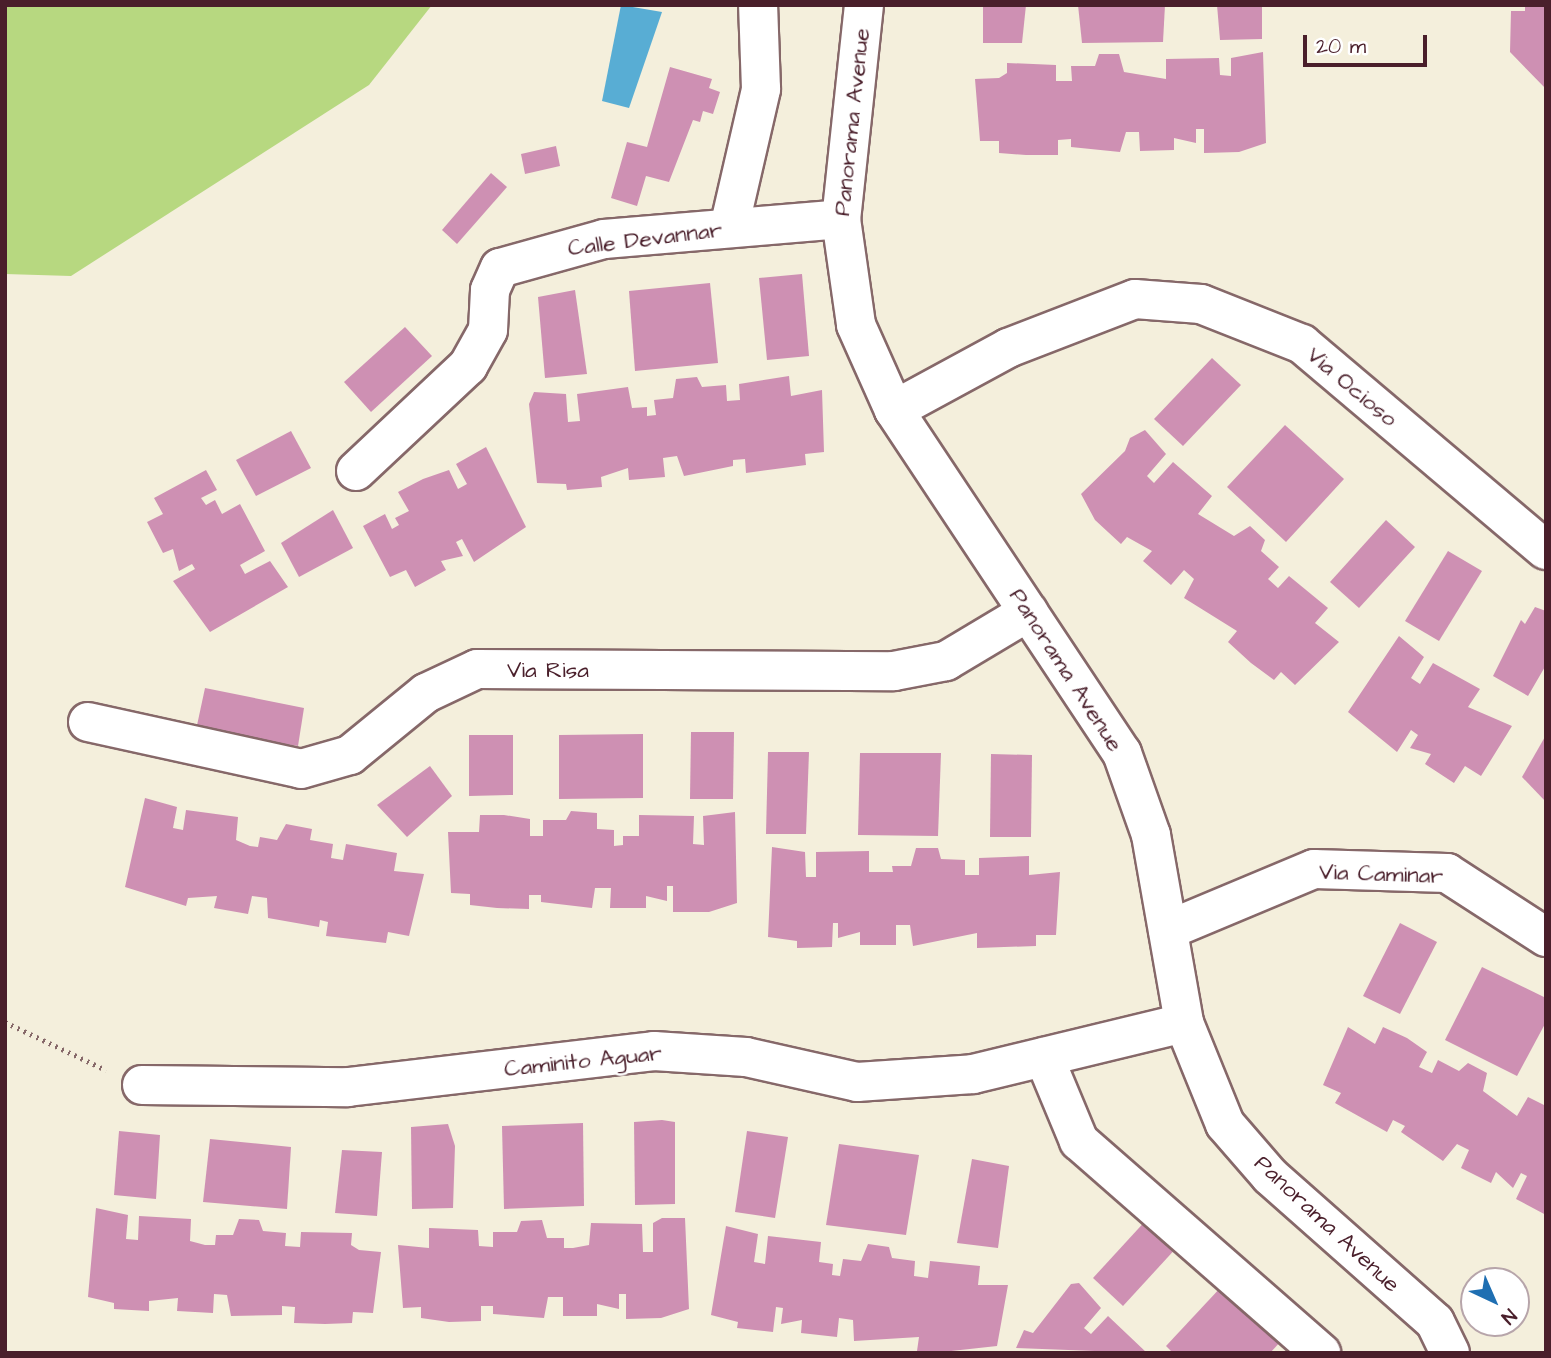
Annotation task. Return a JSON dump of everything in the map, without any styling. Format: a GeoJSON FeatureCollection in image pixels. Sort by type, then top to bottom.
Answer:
{"type":"FeatureCollection","features":[{"type":"Feature","properties":{"kind":"street"},"geometry":{"type":"LineString","coordinates":[[729,228],[761,89],[758,5]]}},
{"type":"Feature","properties":{"kind":"street","name":"Panorama Avenue"},"geometry":{"type":"LineString","coordinates":[[864,5],[841,219],[856,325],[894,410],[1122,753],[1151,835],[1184,1023],[1225,1124],[1270,1176],[1435,1322],[1450,1353]]}},
{"type":"Feature","properties":{"kind":"street","name":"Calle Devannar"},"geometry":{"type":"LineString","coordinates":[[356,471],[468,366],[488,330],[490,290],[500,268],[604,239],[841,219]]}},
{"type":"Feature","properties":{"kind":"street","name":"Via Ocioso"},"geometry":{"type":"LineString","coordinates":[[894,410],[1008,348],[1135,299],[1201,304],[1302,344],[1546,550]]}},
{"type":"Feature","properties":{"kind":"street","name":"Via Risa"},"geometry":{"type":"LineString","coordinates":[[88,722],[302,769],[350,755],[426,693],[477,669],[894,671],[946,662],[1028,612]]}},
{"type":"Feature","properties":{"kind":"street","name":"Via Caminar"},"geometry":{"type":"LineString","coordinates":[[1168,930],[1314,869],[1447,873],[1546,937]]}},
{"type":"Feature","properties":{"kind":"street","name":"Caminito Aguar"},"geometry":{"type":"LineString","coordinates":[[142,1085],[348,1087],[654,1051],[746,1057],[857,1082],[973,1074],[1184,1023]]}},
{"type":"Feature","properties":{"kind":"street"},"geometry":{"type":"LineString","coordinates":[[1044,1057],[1079,1141],[1321,1353]]}},
{"type":"Feature","properties":{"kind":"path"},"geometry":{"type":"LineString","coordinates":[[5,1022],[142,1085]]}},
{"type":"Feature","properties":{"kind":"green space"},"geometry":{"type":"Polygon","coordinates":[[[5,5],[432,5],[369,85],[71,276],[5,274],[5,5]]]}},
{"type":"Feature","properties":{"kind":"water"},"geometry":{"type":"Polygon","coordinates":[[[621,5],[662,12],[629,108],[602,101],[621,5]]]}},
{"type":"Feature","properties":{"kind":"building"},"geometry":{"type":"Polygon","coordinates":[[[983,5],[1026,5],[1022,43],[983,43],[983,5]]]}},
{"type":"Feature","properties":{"kind":"building"},"geometry":{"type":"Polygon","coordinates":[[[1078,5],[1165,5],[1163,42],[1082,43],[1078,5]]]}},
{"type":"Feature","properties":{"kind":"building"},"geometry":{"type":"Polygon","coordinates":[[[1217,5],[1262,5],[1262,39],[1220,40],[1217,5]]]}},
{"type":"Feature","properties":{"kind":"building"},"geometry":{"type":"Polygon","coordinates":[[[1525,5],[1546,5],[1546,89],[1510,52],[1511,11],[1525,11],[1525,5]]]}},
{"type":"Feature","properties":{"kind":"building"},"geometry":{"type":"Polygon","coordinates":[[[1263,52],[1266,143],[1239,152],[1204,153],[1204,129],[1196,129],[1196,143],[1174,138],[1174,150],[1140,151],[1139,132],[1126,132],[1120,152],[1071,147],[1071,139],[1058,140],[1058,155],[999,153],[999,141],[980,141],[975,79],[999,78],[1007,73],[1007,63],[1056,65],[1056,81],[1072,81],[1071,66],[1095,66],[1099,54],[1119,54],[1124,72],[1166,79],[1166,59],[1219,58],[1220,75],[1231,76],[1231,58],[1263,52]]]}},
{"type":"Feature","properties":{"kind":"building"},"geometry":{"type":"Polygon","coordinates":[[[670,67],[712,79],[709,88],[720,92],[713,114],[703,111],[700,122],[693,120],[669,182],[646,176],[637,206],[611,198],[627,142],[647,147],[670,67]]]}},
{"type":"Feature","properties":{"kind":"building"},"geometry":{"type":"Polygon","coordinates":[[[556,146],[560,166],[525,174],[521,154],[556,146]]]}},
{"type":"Feature","properties":{"kind":"building"},"geometry":{"type":"Polygon","coordinates":[[[491,173],[507,187],[457,244],[442,230],[491,173]]]}},
{"type":"Feature","properties":{"kind":"building"},"geometry":{"type":"Polygon","coordinates":[[[802,274],[809,356],[767,360],[759,278],[802,274]]]}},
{"type":"Feature","properties":{"kind":"building"},"geometry":{"type":"Polygon","coordinates":[[[710,283],[718,363],[635,371],[629,291],[710,283]]]}},
{"type":"Feature","properties":{"kind":"building"},"geometry":{"type":"Polygon","coordinates":[[[575,290],[587,374],[545,378],[538,297],[575,290]]]}},
{"type":"Feature","properties":{"kind":"building"},"geometry":{"type":"Polygon","coordinates":[[[405,327],[432,356],[371,412],[344,382],[405,327]]]}},
{"type":"Feature","properties":{"kind":"building"},"geometry":{"type":"Polygon","coordinates":[[[1212,358],[1241,385],[1183,446],[1154,419],[1212,358]]]}},
{"type":"Feature","properties":{"kind":"building"},"geometry":{"type":"Polygon","coordinates":[[[789,376],[791,396],[822,390],[824,452],[805,454],[806,465],[746,473],[745,459],[733,460],[733,466],[684,476],[677,456],[663,458],[665,477],[629,480],[628,468],[601,477],[602,487],[567,490],[566,484],[537,483],[529,404],[534,392],[566,394],[568,422],[580,421],[577,394],[628,387],[632,408],[647,407],[647,416],[656,415],[654,400],[673,398],[676,379],[697,377],[702,387],[726,385],[727,401],[740,400],[739,384],[789,376]]]}},
{"type":"Feature","properties":{"kind":"building"},"geometry":{"type":"Polygon","coordinates":[[[1285,425],[1344,479],[1286,542],[1227,487],[1285,425]]]}},
{"type":"Feature","properties":{"kind":"building"},"geometry":{"type":"Polygon","coordinates":[[[1145,430],[1166,454],[1147,476],[1154,483],[1173,462],[1212,496],[1198,514],[1234,536],[1250,526],[1265,540],[1261,551],[1279,567],[1268,579],[1278,588],[1289,576],[1328,608],[1315,623],[1339,642],[1295,685],[1281,672],[1274,680],[1251,663],[1228,642],[1237,631],[1184,598],[1194,579],[1184,570],[1171,585],[1143,561],[1152,551],[1127,537],[1121,544],[1095,520],[1081,494],[1125,451],[1130,438],[1145,430]]]}},
{"type":"Feature","properties":{"kind":"building"},"geometry":{"type":"Polygon","coordinates":[[[291,431],[311,468],[256,496],[236,460],[291,431]]]}},
{"type":"Feature","properties":{"kind":"building"},"geometry":{"type":"Polygon","coordinates":[[[486,447],[526,527],[474,562],[462,539],[456,542],[463,556],[441,561],[446,570],[415,587],[406,570],[390,577],[363,526],[385,514],[392,529],[399,525],[395,518],[409,511],[398,492],[423,479],[449,470],[458,489],[467,484],[456,464],[486,447]]]}},
{"type":"Feature","properties":{"kind":"building"},"geometry":{"type":"Polygon","coordinates":[[[206,470],[217,490],[201,498],[206,505],[215,500],[222,514],[240,504],[265,551],[240,565],[245,574],[270,561],[288,587],[210,632],[173,581],[195,569],[192,564],[179,571],[173,549],[163,553],[147,522],[163,514],[154,498],[206,470]]]}},
{"type":"Feature","properties":{"kind":"building"},"geometry":{"type":"Polygon","coordinates":[[[333,510],[353,548],[299,577],[281,543],[333,510]]]}},
{"type":"Feature","properties":{"kind":"building"},"geometry":{"type":"Polygon","coordinates":[[[1386,520],[1415,547],[1359,608],[1330,582],[1386,520]]]}},
{"type":"Feature","properties":{"kind":"building"},"geometry":{"type":"Polygon","coordinates":[[[1448,551],[1482,571],[1439,641],[1405,621],[1448,551]]]}},
{"type":"Feature","properties":{"kind":"building"},"geometry":{"type":"Polygon","coordinates":[[[1535,607],[1546,611],[1546,665],[1528,696],[1493,676],[1521,620],[1525,624],[1535,607]]]}},
{"type":"Feature","properties":{"kind":"building"},"geometry":{"type":"Polygon","coordinates":[[[1399,636],[1424,657],[1411,678],[1420,684],[1433,663],[1480,689],[1468,707],[1512,726],[1481,776],[1465,766],[1454,783],[1425,764],[1431,754],[1410,748],[1418,735],[1411,730],[1397,752],[1348,712],[1399,636]]]}},
{"type":"Feature","properties":{"kind":"building"},"geometry":{"type":"Polygon","coordinates":[[[205,688],[304,708],[298,746],[196,730],[205,688]]]}},
{"type":"Feature","properties":{"kind":"building"},"geometry":{"type":"Polygon","coordinates":[[[691,732],[734,732],[733,799],[690,799],[691,732]]]}},
{"type":"Feature","properties":{"kind":"building"},"geometry":{"type":"Polygon","coordinates":[[[643,734],[643,798],[559,799],[559,735],[643,734]]]}},
{"type":"Feature","properties":{"kind":"building"},"geometry":{"type":"Polygon","coordinates":[[[469,735],[513,735],[513,795],[469,796],[469,735]]]}},
{"type":"Feature","properties":{"kind":"building"},"geometry":{"type":"Polygon","coordinates":[[[1546,735],[1546,802],[1522,777],[1546,735]]]}},
{"type":"Feature","properties":{"kind":"building"},"geometry":{"type":"Polygon","coordinates":[[[768,752],[809,752],[806,834],[766,834],[768,752]]]}},
{"type":"Feature","properties":{"kind":"building"},"geometry":{"type":"Polygon","coordinates":[[[860,753],[941,753],[938,836],[858,835],[860,753]]]}},
{"type":"Feature","properties":{"kind":"building"},"geometry":{"type":"Polygon","coordinates":[[[991,754],[1032,755],[1031,837],[990,837],[991,754]]]}},
{"type":"Feature","properties":{"kind":"building"},"geometry":{"type":"Polygon","coordinates":[[[430,766],[452,796],[407,837],[377,805],[430,766]]]}},
{"type":"Feature","properties":{"kind":"building"},"geometry":{"type":"Polygon","coordinates":[[[145,798],[177,807],[173,828],[183,830],[186,810],[238,817],[236,840],[250,846],[258,847],[260,837],[277,840],[286,824],[312,829],[310,840],[333,844],[331,858],[343,860],[346,844],[397,853],[394,871],[424,874],[409,936],[388,932],[386,943],[326,936],[328,922],[320,920],[319,927],[268,918],[267,898],[252,896],[248,914],[214,908],[217,896],[188,898],[186,906],[125,887],[145,798]]]}},
{"type":"Feature","properties":{"kind":"building"},"geometry":{"type":"Polygon","coordinates":[[[571,811],[597,813],[597,829],[614,830],[614,846],[623,845],[623,836],[639,836],[639,815],[694,816],[693,844],[704,845],[703,816],[735,812],[737,903],[709,912],[673,912],[673,886],[667,886],[667,901],[646,896],[646,908],[610,908],[611,888],[595,888],[592,908],[541,902],[541,895],[529,895],[529,909],[497,908],[470,905],[470,894],[451,893],[448,832],[479,832],[480,815],[504,815],[530,819],[530,836],[543,836],[543,820],[566,820],[571,811]]]}},
{"type":"Feature","properties":{"kind":"building"},"geometry":{"type":"Polygon","coordinates":[[[772,847],[805,852],[806,877],[816,877],[816,852],[869,851],[869,872],[893,872],[892,866],[911,866],[916,848],[938,848],[941,859],[965,860],[965,875],[979,875],[979,858],[1029,856],[1029,875],[1060,872],[1056,935],[1036,935],[1036,946],[977,948],[977,933],[913,946],[910,925],[896,925],[896,945],[860,945],[860,932],[838,938],[838,923],[833,923],[832,947],[797,948],[797,941],[768,937],[772,847]]]}},
{"type":"Feature","properties":{"kind":"building"},"geometry":{"type":"Polygon","coordinates":[[[1400,923],[1437,942],[1400,1014],[1363,996],[1400,923]]]}},
{"type":"Feature","properties":{"kind":"building"},"geometry":{"type":"Polygon","coordinates":[[[1482,967],[1546,998],[1546,1022],[1517,1076],[1445,1040],[1482,967]]]}},
{"type":"Feature","properties":{"kind":"building"},"geometry":{"type":"Polygon","coordinates":[[[1348,1027],[1375,1044],[1383,1027],[1407,1038],[1427,1052],[1419,1067],[1432,1073],[1438,1060],[1459,1071],[1468,1063],[1487,1073],[1483,1091],[1517,1116],[1528,1097],[1546,1106],[1546,1215],[1516,1199],[1527,1176],[1521,1173],[1513,1188],[1496,1172],[1491,1183],[1461,1168],[1469,1150],[1457,1144],[1443,1161],[1401,1132],[1405,1126],[1393,1120],[1387,1132],[1335,1103],[1341,1093],[1323,1085],[1348,1027]]]}},
{"type":"Feature","properties":{"kind":"building"},"geometry":{"type":"Polygon","coordinates":[[[634,1122],[675,1122],[675,1204],[635,1205],[634,1122]]]}},
{"type":"Feature","properties":{"kind":"building"},"geometry":{"type":"Polygon","coordinates":[[[583,1123],[584,1206],[504,1209],[502,1126],[583,1123]]]}},
{"type":"Feature","properties":{"kind":"building"},"geometry":{"type":"Polygon","coordinates":[[[448,1124],[455,1146],[453,1208],[412,1209],[411,1127],[448,1124]]]}},
{"type":"Feature","properties":{"kind":"building"},"geometry":{"type":"Polygon","coordinates":[[[119,1131],[160,1135],[156,1199],[114,1195],[119,1131]]]}},
{"type":"Feature","properties":{"kind":"building"},"geometry":{"type":"Polygon","coordinates":[[[747,1131],[788,1137],[775,1218],[735,1212],[747,1131]]]}},
{"type":"Feature","properties":{"kind":"building"},"geometry":{"type":"Polygon","coordinates":[[[210,1139],[291,1147],[287,1209],[203,1202],[210,1139]]]}},
{"type":"Feature","properties":{"kind":"building"},"geometry":{"type":"Polygon","coordinates":[[[839,1144],[919,1155],[906,1235],[826,1225],[839,1144]]]}},
{"type":"Feature","properties":{"kind":"building"},"geometry":{"type":"Polygon","coordinates":[[[342,1150],[382,1152],[377,1216],[335,1213],[342,1150]]]}},
{"type":"Feature","properties":{"kind":"building"},"geometry":{"type":"Polygon","coordinates":[[[972,1159],[1009,1166],[998,1248],[957,1243],[972,1159]]]}},
{"type":"Feature","properties":{"kind":"building"},"geometry":{"type":"Polygon","coordinates":[[[96,1208],[128,1215],[126,1239],[138,1240],[139,1216],[191,1219],[190,1241],[205,1245],[215,1245],[216,1235],[233,1235],[239,1219],[259,1220],[263,1231],[286,1233],[285,1246],[300,1247],[301,1232],[352,1233],[351,1245],[359,1250],[381,1252],[373,1313],[353,1312],[352,1323],[325,1324],[294,1323],[295,1307],[282,1306],[282,1315],[231,1316],[227,1295],[214,1294],[213,1313],[177,1311],[178,1298],[149,1301],[149,1311],[114,1309],[114,1303],[88,1297],[96,1208]]]}},
{"type":"Feature","properties":{"kind":"building"},"geometry":{"type":"Polygon","coordinates":[[[1149,1217],[1179,1245],[1123,1306],[1093,1278],[1149,1217]]]}},
{"type":"Feature","properties":{"kind":"building"},"geometry":{"type":"Polygon","coordinates":[[[662,1218],[685,1218],[689,1309],[661,1318],[626,1319],[626,1294],[619,1294],[619,1309],[597,1304],[597,1316],[563,1316],[563,1297],[548,1297],[544,1318],[493,1314],[493,1306],[481,1306],[481,1321],[449,1322],[421,1318],[421,1307],[403,1308],[398,1245],[429,1248],[429,1228],[478,1230],[479,1246],[493,1247],[493,1232],[517,1232],[521,1221],[542,1220],[547,1238],[564,1238],[564,1248],[573,1248],[589,1245],[591,1223],[642,1224],[643,1252],[653,1252],[653,1223],[662,1218]]]}},
{"type":"Feature","properties":{"kind":"building"},"geometry":{"type":"Polygon","coordinates":[[[726,1226],[758,1234],[754,1262],[765,1264],[768,1236],[821,1242],[819,1262],[833,1264],[832,1275],[840,1276],[843,1259],[861,1261],[868,1244],[889,1247],[892,1258],[915,1261],[914,1276],[928,1278],[930,1261],[980,1266],[978,1285],[1008,1285],[997,1346],[933,1353],[917,1351],[919,1337],[854,1341],[853,1320],[839,1318],[837,1337],[801,1333],[802,1320],[781,1324],[783,1308],[776,1307],[773,1332],[737,1328],[738,1322],[711,1315],[726,1226]]]}},
{"type":"Feature","properties":{"kind":"building"},"geometry":{"type":"Polygon","coordinates":[[[1079,1283],[1101,1308],[1084,1328],[1091,1334],[1108,1316],[1147,1353],[1016,1348],[1024,1330],[1033,1333],[1071,1284],[1079,1283]]]}},
{"type":"Feature","properties":{"kind":"building"},"geometry":{"type":"Polygon","coordinates":[[[1222,1286],[1282,1340],[1270,1353],[1173,1353],[1166,1346],[1222,1286]]]}}]}
